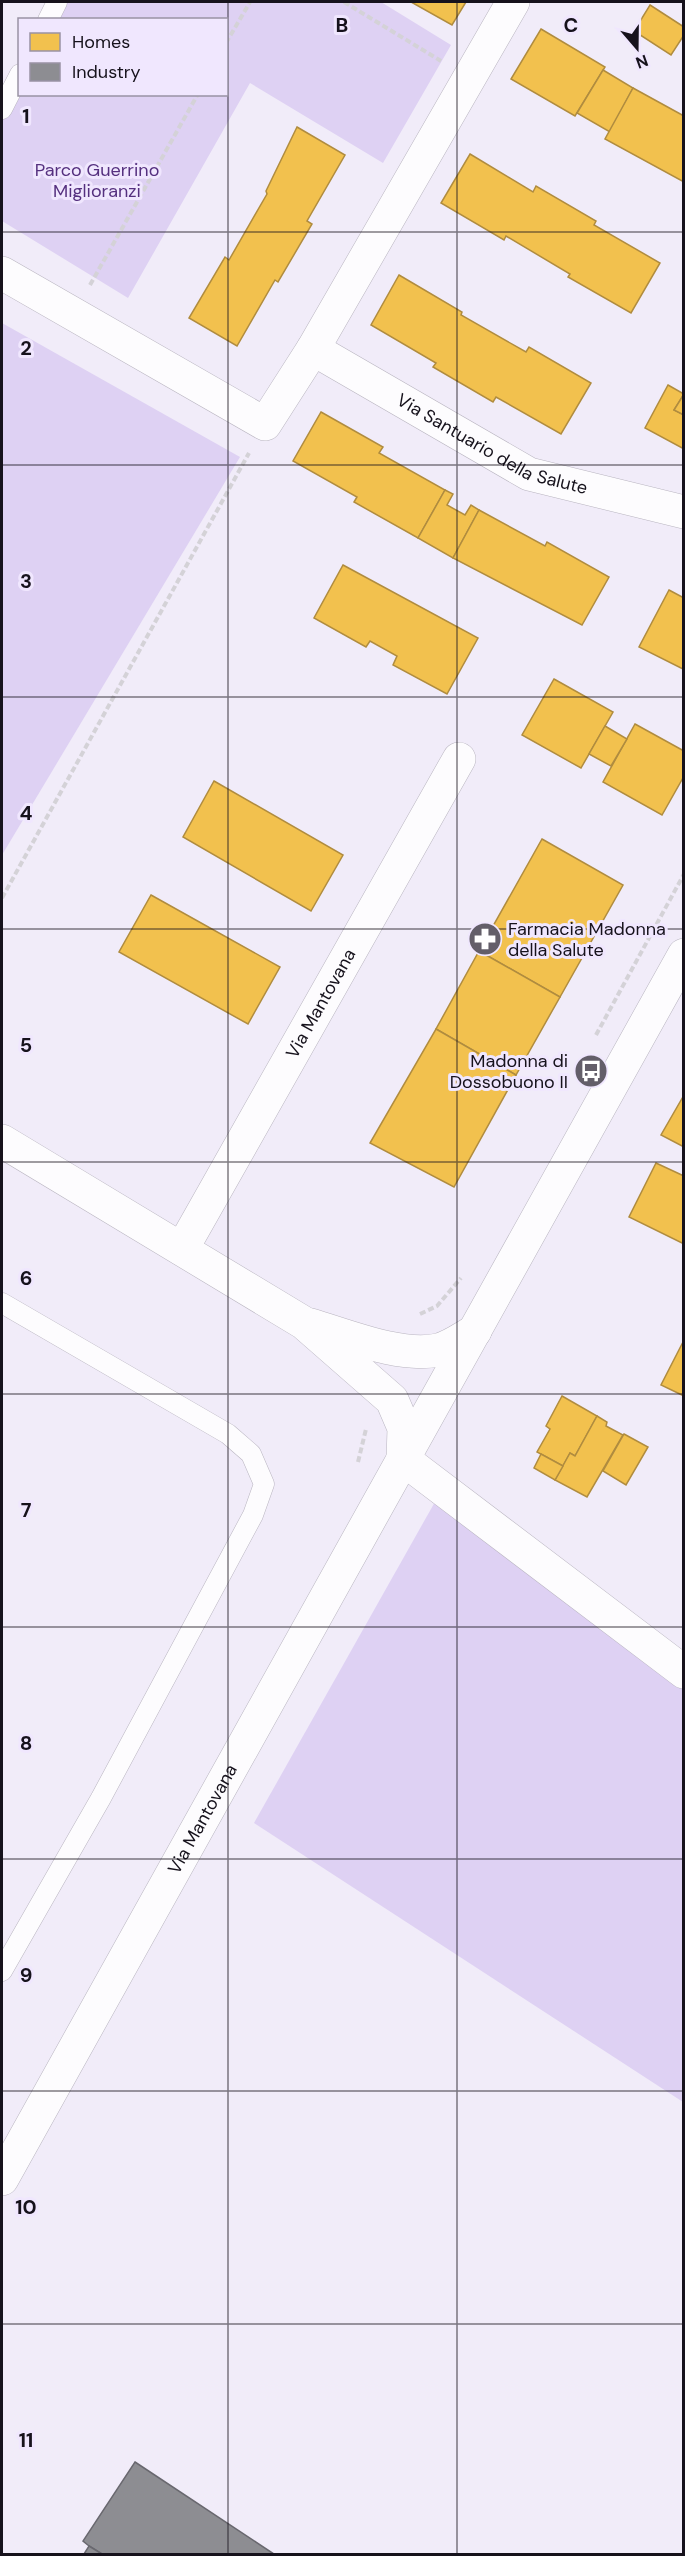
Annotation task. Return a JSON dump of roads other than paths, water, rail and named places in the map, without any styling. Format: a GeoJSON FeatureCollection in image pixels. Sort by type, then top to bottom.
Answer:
{"type":"FeatureCollection","features":[{"type":"Feature","properties":{"kind":"street"},"geometry":{"type":"LineString","coordinates":[[2,273],[265,424],[313,349],[513,2]]}},
{"type":"Feature","properties":{"kind":"street","name":"Via Santuario della Salute"},"geometry":{"type":"LineString","coordinates":[[313,349],[529,474],[684,512]]}},
{"type":"Feature","properties":{"kind":"street","name":"Via Mantovana"},"geometry":{"type":"LineString","coordinates":[[182,1250],[459,759]]}},
{"type":"Feature","properties":{"kind":"street","name":"Via Mantovana"},"geometry":{"type":"LineString","coordinates":[[2,2179],[684,955]]}},
{"type":"Feature","properties":{"kind":"street","name":"Via Mantovana"},"geometry":{"type":"LineString","coordinates":[[2,1142],[304,1323],[392,1400],[404,1428],[404,1460]]}},
{"type":"Feature","properties":{"kind":"street","name":"Via Mantovana"},"geometry":{"type":"LineString","coordinates":[[304,1323],[376,1344],[420,1353],[441,1349],[475,1330]]}},
{"type":"Feature","properties":{"kind":"street"},"geometry":{"type":"LineString","coordinates":[[404,1460],[684,1672]]}},
{"type":"Feature","properties":{"kind":"lane"},"geometry":{"type":"LineString","coordinates":[[49,18],[57,2]]}},
{"type":"Feature","properties":{"kind":"lane"},"geometry":{"type":"LineString","coordinates":[[2,109],[18,78]]}},
{"type":"Feature","properties":{"kind":"lane"},"geometry":{"type":"LineString","coordinates":[[2,1303],[228,1434],[251,1454],[264,1484],[254,1515],[101,1798],[2,1971]]}},
{"type":"Feature","properties":{"kind":"place","name":"Farmacia Madonna della Salute"},"geometry":{"type":"Point","coordinates":[485,939]}},
{"type":"Feature","properties":{"kind":"place","name":"Madonna di Dossobuono II"},"geometry":{"type":"Point","coordinates":[591,1071]}},
{"type":"Feature","properties":{"kind":"park label","name":"Parco Guerrino Miglioranzi"},"geometry":{"type":"Point","coordinates":[97,180]}}]}
